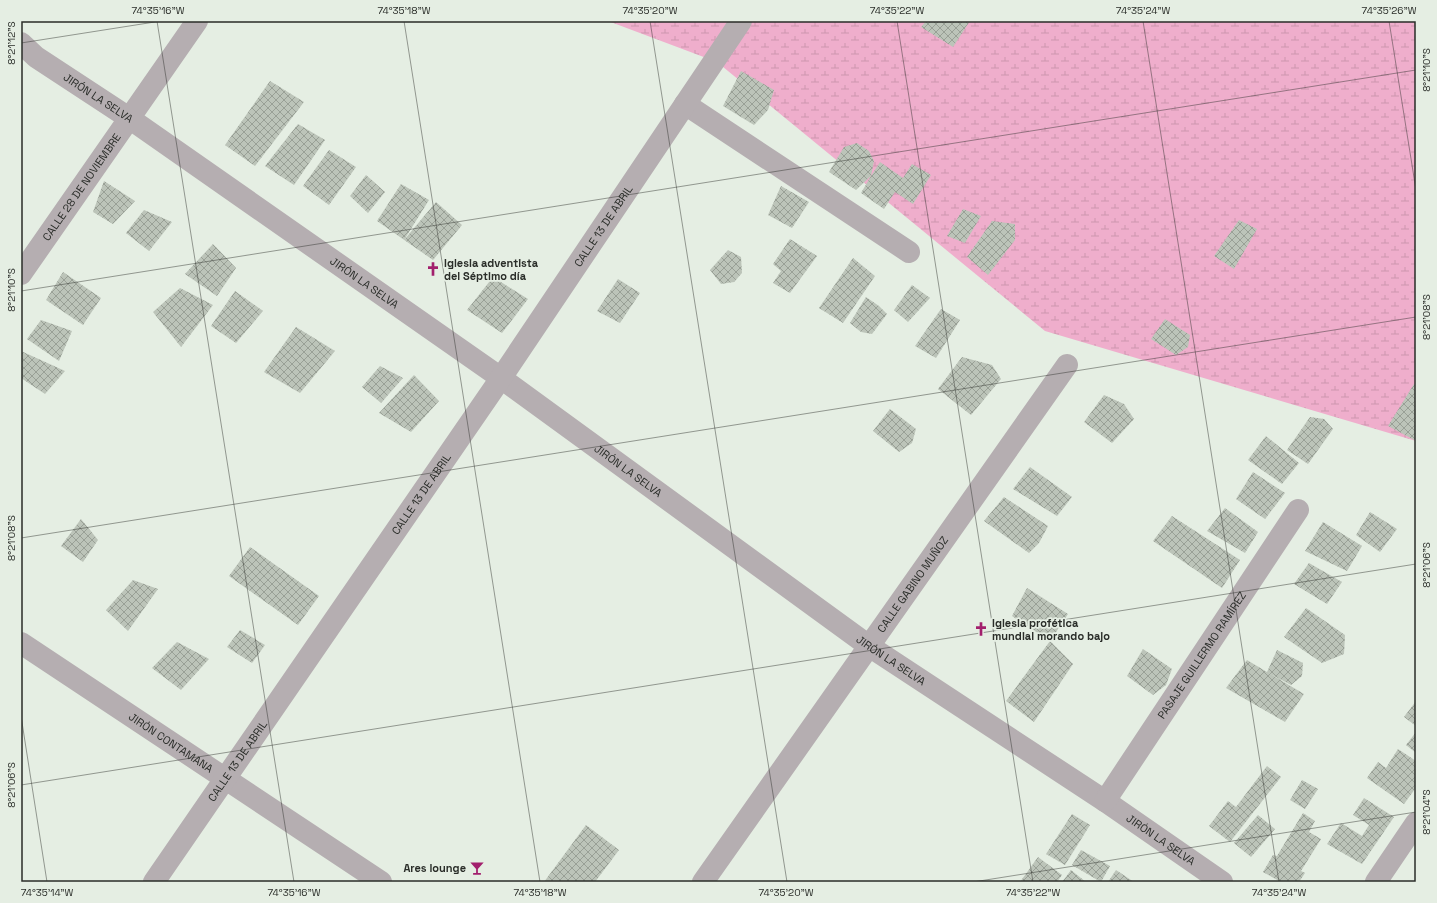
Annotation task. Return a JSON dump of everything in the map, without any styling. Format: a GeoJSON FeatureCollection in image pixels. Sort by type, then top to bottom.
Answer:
{"type":"FeatureCollection","features":[{"type":"Feature","properties":{"kind":"street","name":"CALLE 28 DE NOVIEMBRE"},"geometry":{"type":"LineString","coordinates":[[21,274],[197,21]]}},
{"type":"Feature","properties":{"kind":"street","name":"CALLE 13 DE ABRIL"},"geometry":{"type":"LineString","coordinates":[[154,882],[227,778],[500,378],[741,21]]}},
{"type":"Feature","properties":{"kind":"street","name":"JIRÓN LA SELVA"},"geometry":{"type":"LineString","coordinates":[[28,50],[129,118],[500,378],[869,646],[1105,800],[1222,882]]}},
{"type":"Feature","properties":{"kind":"street"},"geometry":{"type":"LineString","coordinates":[[686,104],[910,252]]}},
{"type":"Feature","properties":{"kind":"street","name":"CALLE GABINO MUÑOZ"},"geometry":{"type":"LineString","coordinates":[[703,882],[1067,365]]}},
{"type":"Feature","properties":{"kind":"street","name":"PASAJE GUILLERMO RAMÍREZ"},"geometry":{"type":"LineString","coordinates":[[1105,800],[1298,510]]}},
{"type":"Feature","properties":{"kind":"street","name":"JIRÓN CONTAMANA"},"geometry":{"type":"LineString","coordinates":[[21,643],[227,778],[381,882]]}},
{"type":"Feature","properties":{"kind":"street"},"geometry":{"type":"LineString","coordinates":[[1376,882],[1416,823]]}},
{"type":"Feature","properties":{"kind":"green space"},"geometry":{"type":"Polygon","coordinates":[[[608,21],[1416,21],[1416,441],[1045,331],[717,62],[608,21]]]}},
{"type":"Feature","properties":{"kind":"building"},"geometry":{"type":"Polygon","coordinates":[[[926,21],[970,21],[953,47],[921,27],[926,21]]]}},
{"type":"Feature","properties":{"kind":"building"},"geometry":{"type":"Polygon","coordinates":[[[741,71],[774,90],[768,110],[754,125],[723,106],[741,71]]]}},
{"type":"Feature","properties":{"kind":"building"},"geometry":{"type":"Polygon","coordinates":[[[270,81],[304,102],[255,166],[225,145],[270,81]]]}},
{"type":"Feature","properties":{"kind":"building"},"geometry":{"type":"Polygon","coordinates":[[[298,124],[325,140],[294,185],[265,166],[298,124]]]}},
{"type":"Feature","properties":{"kind":"building"},"geometry":{"type":"Polygon","coordinates":[[[857,143],[869,151],[874,161],[871,176],[856,190],[829,172],[844,147],[857,143]]]}},
{"type":"Feature","properties":{"kind":"building"},"geometry":{"type":"Polygon","coordinates":[[[329,150],[356,167],[329,205],[303,186],[329,150]]]}},
{"type":"Feature","properties":{"kind":"building"},"geometry":{"type":"Polygon","coordinates":[[[880,162],[903,178],[912,164],[931,175],[913,204],[895,192],[884,209],[861,193],[880,162]]]}},
{"type":"Feature","properties":{"kind":"building"},"geometry":{"type":"Polygon","coordinates":[[[366,175],[385,192],[368,213],[350,196],[366,175]]]}},
{"type":"Feature","properties":{"kind":"building"},"geometry":{"type":"Polygon","coordinates":[[[104,181],[135,201],[113,224],[93,212],[104,181]]]}},
{"type":"Feature","properties":{"kind":"building"},"geometry":{"type":"Polygon","coordinates":[[[401,184],[429,200],[404,240],[377,221],[401,184]]]}},
{"type":"Feature","properties":{"kind":"building"},"geometry":{"type":"Polygon","coordinates":[[[781,186],[809,202],[792,228],[768,215],[781,186]]]}},
{"type":"Feature","properties":{"kind":"building"},"geometry":{"type":"Polygon","coordinates":[[[436,202],[462,225],[433,260],[404,240],[436,202]]]}},
{"type":"Feature","properties":{"kind":"building"},"geometry":{"type":"Polygon","coordinates":[[[963,209],[981,216],[965,243],[947,236],[963,209]]]}},
{"type":"Feature","properties":{"kind":"building"},"geometry":{"type":"Polygon","coordinates":[[[144,210],[172,222],[149,251],[126,233],[144,210]]]}},
{"type":"Feature","properties":{"kind":"building"},"geometry":{"type":"Polygon","coordinates":[[[1239,220],[1257,229],[1234,269],[1214,256],[1239,220]]]}},
{"type":"Feature","properties":{"kind":"building"},"geometry":{"type":"Polygon","coordinates":[[[992,221],[1015,224],[1015,240],[988,275],[967,257],[992,221]]]}},
{"type":"Feature","properties":{"kind":"building"},"geometry":{"type":"Polygon","coordinates":[[[790,239],[817,256],[790,293],[773,283],[781,271],[773,264],[790,239]]]}},
{"type":"Feature","properties":{"kind":"building"},"geometry":{"type":"Polygon","coordinates":[[[213,244],[236,268],[217,296],[185,274],[213,244]]]}},
{"type":"Feature","properties":{"kind":"building"},"geometry":{"type":"Polygon","coordinates":[[[728,250],[741,257],[742,273],[734,282],[721,284],[710,270],[728,250]]]}},
{"type":"Feature","properties":{"kind":"building"},"geometry":{"type":"Polygon","coordinates":[[[853,258],[875,276],[843,323],[819,308],[853,258]]]}},
{"type":"Feature","properties":{"kind":"building"},"geometry":{"type":"Polygon","coordinates":[[[63,272],[101,298],[83,325],[46,300],[63,272]]]}},
{"type":"Feature","properties":{"kind":"building"},"geometry":{"type":"Polygon","coordinates":[[[493,277],[528,299],[502,333],[467,310],[493,277]]]}},
{"type":"Feature","properties":{"kind":"building"},"geometry":{"type":"Polygon","coordinates":[[[618,279],[640,293],[620,323],[597,311],[618,279]]]}},
{"type":"Feature","properties":{"kind":"building"},"geometry":{"type":"Polygon","coordinates":[[[912,285],[930,298],[908,322],[894,310],[912,285]]]}},
{"type":"Feature","properties":{"kind":"building"},"geometry":{"type":"Polygon","coordinates":[[[180,288],[213,305],[181,347],[153,312],[180,288]]]}},
{"type":"Feature","properties":{"kind":"building"},"geometry":{"type":"Polygon","coordinates":[[[235,291],[263,311],[236,343],[211,326],[235,291]]]}},
{"type":"Feature","properties":{"kind":"building"},"geometry":{"type":"Polygon","coordinates":[[[866,297],[887,314],[872,334],[861,332],[850,323],[866,297]]]}},
{"type":"Feature","properties":{"kind":"building"},"geometry":{"type":"Polygon","coordinates":[[[941,309],[960,320],[936,358],[915,346],[941,309]]]}},
{"type":"Feature","properties":{"kind":"building"},"geometry":{"type":"Polygon","coordinates":[[[1165,319],[1190,335],[1188,347],[1176,355],[1151,339],[1165,319]]]}},
{"type":"Feature","properties":{"kind":"building"},"geometry":{"type":"Polygon","coordinates":[[[41,320],[72,331],[59,361],[27,339],[41,320]]]}},
{"type":"Feature","properties":{"kind":"building"},"geometry":{"type":"Polygon","coordinates":[[[296,327],[335,351],[300,393],[264,372],[296,327]]]}},
{"type":"Feature","properties":{"kind":"building"},"geometry":{"type":"Polygon","coordinates":[[[21,351],[65,371],[45,394],[21,378],[21,351]]]}},
{"type":"Feature","properties":{"kind":"building"},"geometry":{"type":"Polygon","coordinates":[[[962,357],[992,365],[1001,379],[971,415],[938,389],[962,357]]]}},
{"type":"Feature","properties":{"kind":"building"},"geometry":{"type":"Polygon","coordinates":[[[380,366],[403,378],[381,403],[362,387],[380,366]]]}},
{"type":"Feature","properties":{"kind":"building"},"geometry":{"type":"Polygon","coordinates":[[[414,375],[439,401],[411,432],[379,413],[414,375]]]}},
{"type":"Feature","properties":{"kind":"building"},"geometry":{"type":"Polygon","coordinates":[[[1414,384],[1416,385],[1416,441],[1388,426],[1414,384]]]}},
{"type":"Feature","properties":{"kind":"building"},"geometry":{"type":"Polygon","coordinates":[[[1104,395],[1124,404],[1134,419],[1112,443],[1084,422],[1104,395]]]}},
{"type":"Feature","properties":{"kind":"building"},"geometry":{"type":"Polygon","coordinates":[[[890,409],[916,429],[912,443],[899,452],[873,431],[890,409]]]}},
{"type":"Feature","properties":{"kind":"building"},"geometry":{"type":"Polygon","coordinates":[[[1310,417],[1324,419],[1333,429],[1308,464],[1287,450],[1310,417]]]}},
{"type":"Feature","properties":{"kind":"building"},"geometry":{"type":"Polygon","coordinates":[[[1266,436],[1299,463],[1282,484],[1248,460],[1266,436]]]}},
{"type":"Feature","properties":{"kind":"building"},"geometry":{"type":"Polygon","coordinates":[[[1030,467],[1072,497],[1057,516],[1013,489],[1030,467]]]}},
{"type":"Feature","properties":{"kind":"building"},"geometry":{"type":"Polygon","coordinates":[[[1253,472],[1285,493],[1265,519],[1236,499],[1253,472]]]}},
{"type":"Feature","properties":{"kind":"building"},"geometry":{"type":"Polygon","coordinates":[[[1004,497],[1048,526],[1039,543],[1029,553],[984,521],[1004,497]]]}},
{"type":"Feature","properties":{"kind":"building"},"geometry":{"type":"Polygon","coordinates":[[[1225,508],[1258,532],[1245,553],[1207,531],[1225,508]]]}},
{"type":"Feature","properties":{"kind":"building"},"geometry":{"type":"Polygon","coordinates":[[[1370,512],[1397,529],[1380,552],[1356,535],[1370,512]]]}},
{"type":"Feature","properties":{"kind":"building"},"geometry":{"type":"Polygon","coordinates":[[[1172,516],[1240,560],[1222,588],[1153,541],[1172,516]]]}},
{"type":"Feature","properties":{"kind":"building"},"geometry":{"type":"Polygon","coordinates":[[[81,519],[98,540],[83,562],[61,546],[81,519]]]}},
{"type":"Feature","properties":{"kind":"building"},"geometry":{"type":"Polygon","coordinates":[[[1323,522],[1362,546],[1347,571],[1305,551],[1323,522]]]}},
{"type":"Feature","properties":{"kind":"building"},"geometry":{"type":"Polygon","coordinates":[[[250,547],[319,596],[298,625],[229,576],[250,547]]]}},
{"type":"Feature","properties":{"kind":"building"},"geometry":{"type":"Polygon","coordinates":[[[1309,563],[1342,582],[1327,604],[1294,584],[1309,563]]]}},
{"type":"Feature","properties":{"kind":"building"},"geometry":{"type":"Polygon","coordinates":[[[133,580],[158,589],[128,631],[106,610],[133,580]]]}},
{"type":"Feature","properties":{"kind":"building"},"geometry":{"type":"Polygon","coordinates":[[[1027,588],[1068,614],[1050,641],[1012,616],[1027,588]]]}},
{"type":"Feature","properties":{"kind":"building"},"geometry":{"type":"Polygon","coordinates":[[[1306,608],[1345,635],[1344,654],[1322,663],[1284,637],[1306,608]]]}},
{"type":"Feature","properties":{"kind":"building"},"geometry":{"type":"Polygon","coordinates":[[[240,630],[265,645],[252,663],[227,647],[240,630]]]}},
{"type":"Feature","properties":{"kind":"building"},"geometry":{"type":"Polygon","coordinates":[[[1050,641],[1073,664],[1034,722],[1006,701],[1050,641]]]}},
{"type":"Feature","properties":{"kind":"building"},"geometry":{"type":"Polygon","coordinates":[[[177,642],[209,659],[181,690],[152,668],[177,642]]]}},
{"type":"Feature","properties":{"kind":"building"},"geometry":{"type":"Polygon","coordinates":[[[1143,649],[1172,669],[1166,685],[1153,695],[1127,676],[1143,649]]]}},
{"type":"Feature","properties":{"kind":"building"},"geometry":{"type":"Polygon","coordinates":[[[1277,650],[1303,663],[1302,676],[1291,685],[1267,672],[1277,650]]]}},
{"type":"Feature","properties":{"kind":"building"},"geometry":{"type":"Polygon","coordinates":[[[1247,660],[1304,694],[1285,722],[1226,688],[1247,660]]]}},
{"type":"Feature","properties":{"kind":"building"},"geometry":{"type":"Polygon","coordinates":[[[1416,701],[1416,726],[1404,717],[1416,701]]]}},
{"type":"Feature","properties":{"kind":"building"},"geometry":{"type":"Polygon","coordinates":[[[1416,732],[1416,753],[1406,745],[1416,732]]]}},
{"type":"Feature","properties":{"kind":"building"},"geometry":{"type":"Polygon","coordinates":[[[1398,749],[1416,761],[1415,789],[1404,804],[1367,778],[1378,762],[1386,768],[1398,749]]]}},
{"type":"Feature","properties":{"kind":"building"},"geometry":{"type":"Polygon","coordinates":[[[1267,766],[1281,777],[1230,842],[1209,826],[1228,801],[1236,807],[1267,766]]]}},
{"type":"Feature","properties":{"kind":"building"},"geometry":{"type":"Polygon","coordinates":[[[1302,780],[1318,789],[1305,809],[1290,800],[1302,780]]]}},
{"type":"Feature","properties":{"kind":"building"},"geometry":{"type":"Polygon","coordinates":[[[1364,798],[1394,817],[1362,864],[1327,844],[1341,823],[1362,836],[1369,825],[1353,815],[1364,798]]]}},
{"type":"Feature","properties":{"kind":"building"},"geometry":{"type":"Polygon","coordinates":[[[1303,813],[1315,821],[1309,832],[1321,839],[1301,871],[1305,873],[1299,882],[1281,882],[1263,872],[1273,855],[1277,856],[1303,813]]]}},
{"type":"Feature","properties":{"kind":"building"},"geometry":{"type":"Polygon","coordinates":[[[1072,814],[1090,825],[1065,865],[1046,854],[1072,814]]]}},
{"type":"Feature","properties":{"kind":"building"},"geometry":{"type":"Polygon","coordinates":[[[1258,815],[1275,829],[1251,857],[1234,843],[1258,815]]]}},
{"type":"Feature","properties":{"kind":"building"},"geometry":{"type":"Polygon","coordinates":[[[586,825],[619,850],[595,882],[544,882],[586,825]]]}},
{"type":"Feature","properties":{"kind":"building"},"geometry":{"type":"Polygon","coordinates":[[[1081,850],[1110,866],[1101,882],[1072,865],[1081,850]]]}},
{"type":"Feature","properties":{"kind":"building"},"geometry":{"type":"Polygon","coordinates":[[[1038,857],[1062,875],[1057,882],[1020,882],[1038,857]]]}},
{"type":"Feature","properties":{"kind":"building"},"geometry":{"type":"Polygon","coordinates":[[[1071,870],[1086,882],[1062,882],[1071,870]]]}},
{"type":"Feature","properties":{"kind":"building"},"geometry":{"type":"Polygon","coordinates":[[[1116,870],[1134,882],[1108,882],[1116,870]]]}},
{"type":"Feature","properties":{"kind":"place","name":"Iglesia adventista del Séptimo día"},"geometry":{"type":"Point","coordinates":[433,269]}},
{"type":"Feature","properties":{"kind":"place","name":"Iglesia profética mundial morando bajo"},"geometry":{"type":"Point","coordinates":[981,629]}},
{"type":"Feature","properties":{"kind":"place","name":"Ares lounge"},"geometry":{"type":"Point","coordinates":[477,868]}}]}
